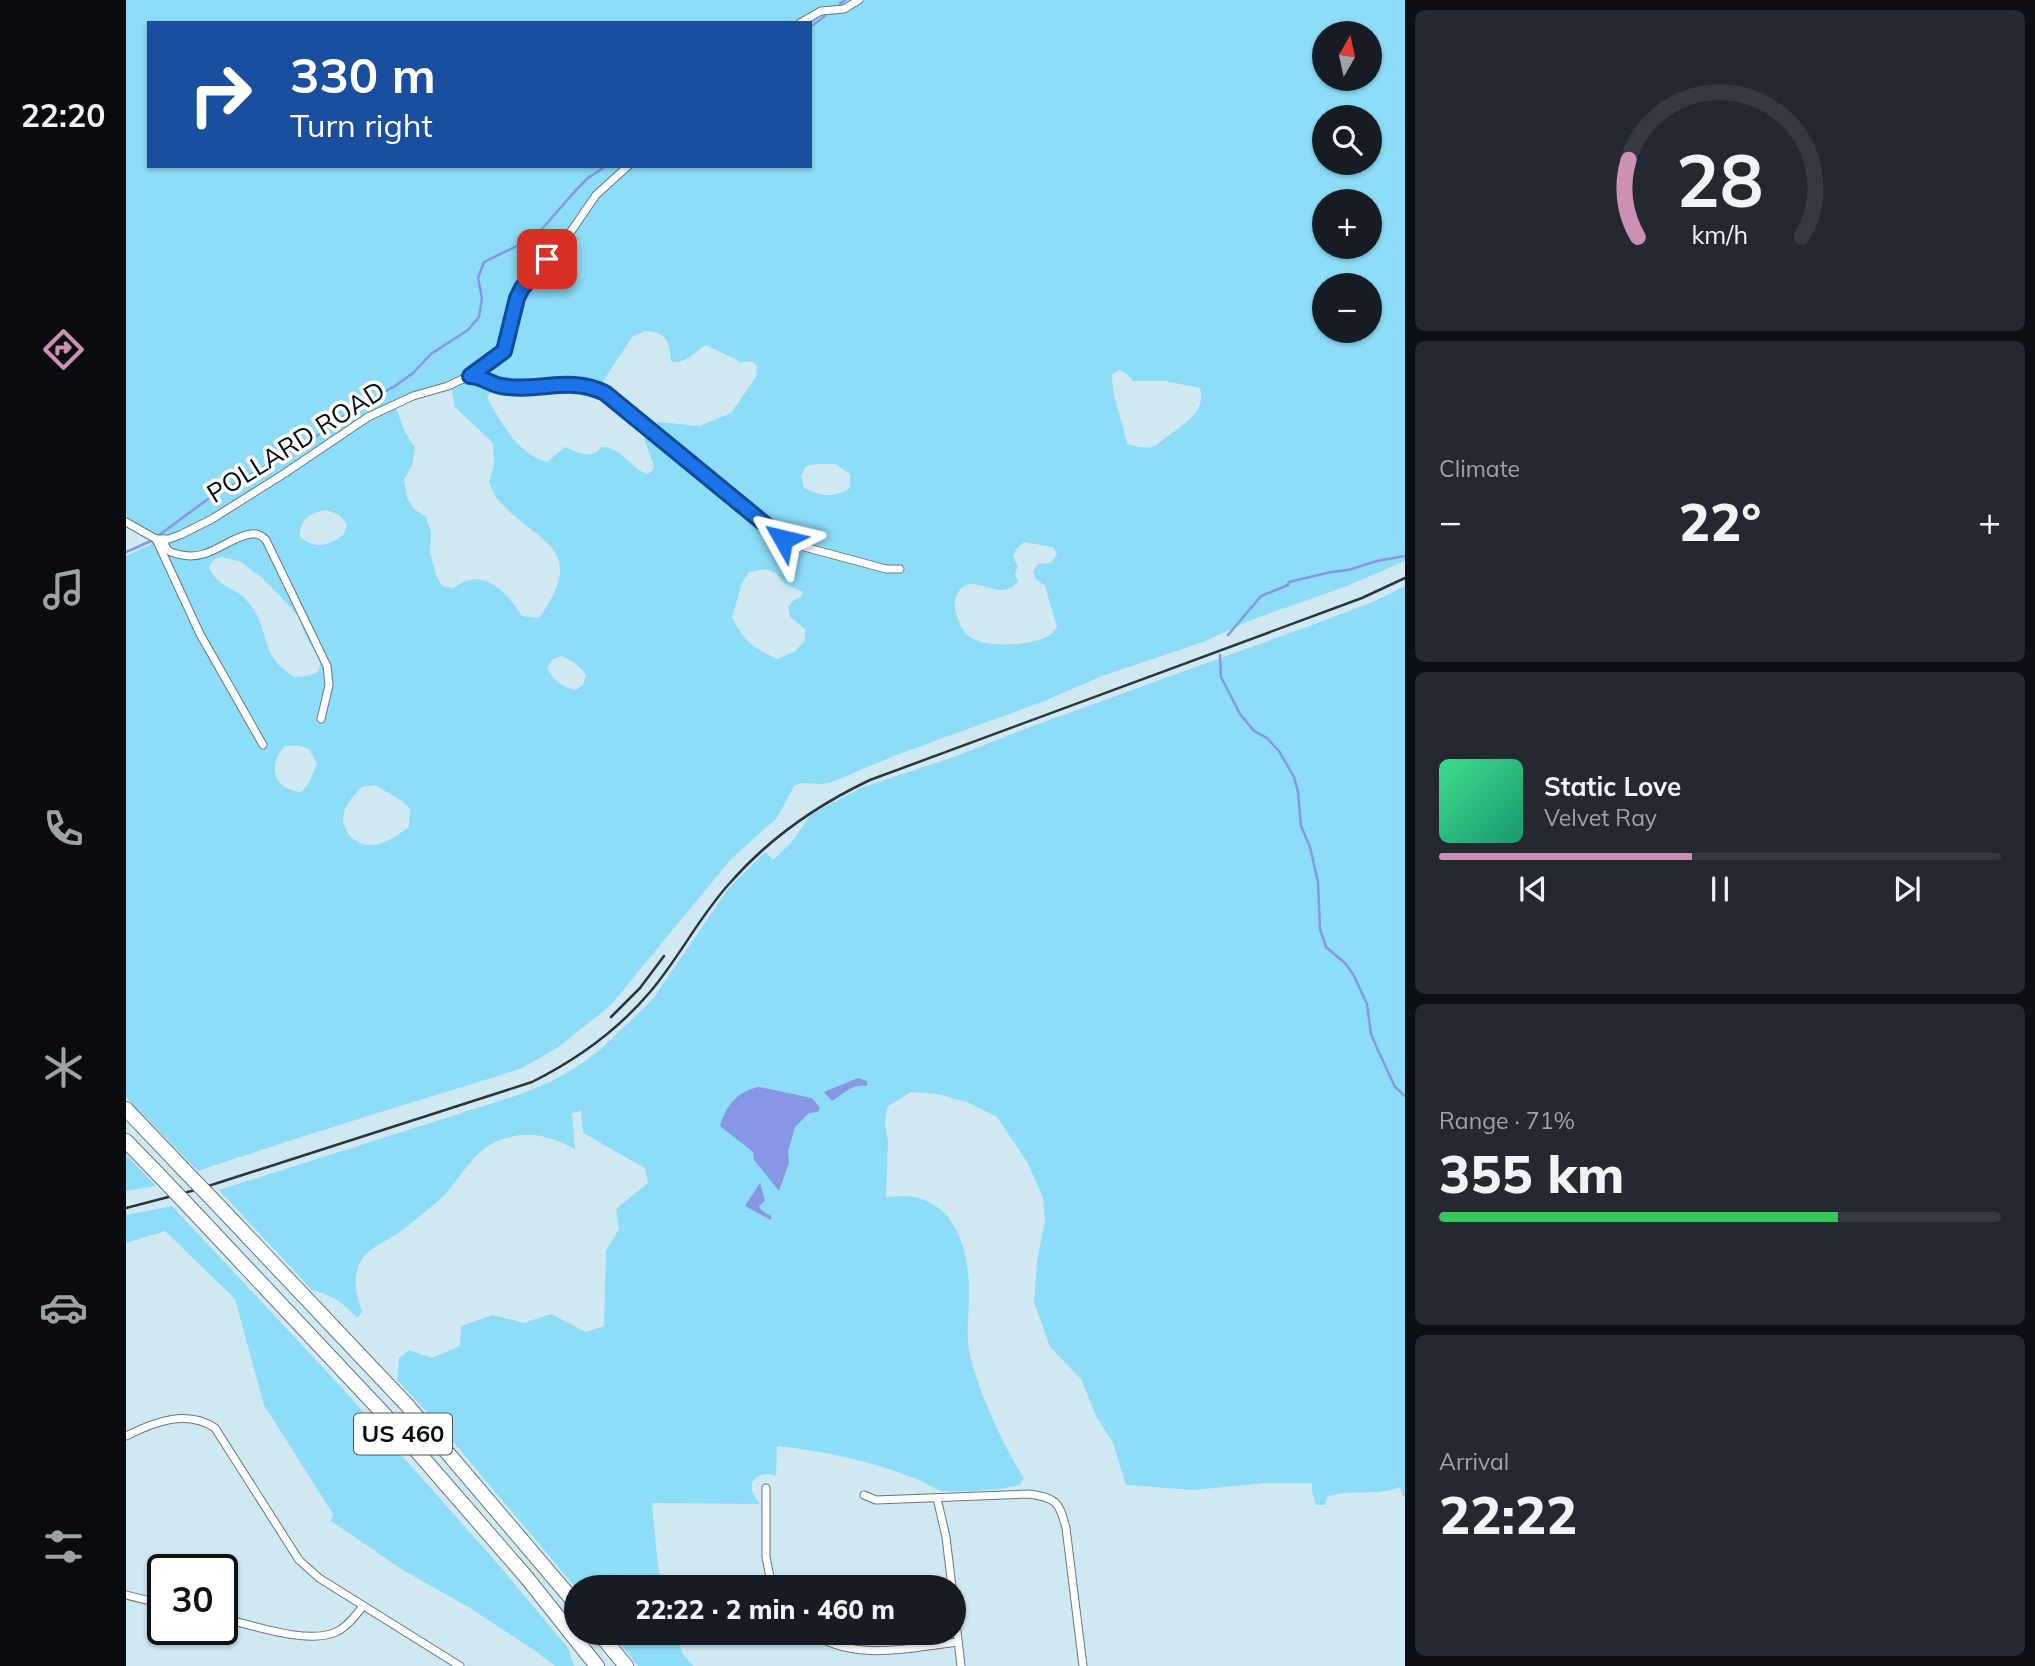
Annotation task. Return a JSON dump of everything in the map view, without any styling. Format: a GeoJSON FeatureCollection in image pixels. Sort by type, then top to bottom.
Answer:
{"type":"FeatureCollection","features":[{"type":"Feature","properties":{"kind":"highway","name":"US 460"},"geometry":{"type":"LineString","coordinates":[[126,1109],[406,1404],[564,1590]]}},
{"type":"Feature","properties":{"kind":"highway","name":"US 460"},"geometry":{"type":"LineString","coordinates":[[126,1141],[396,1427],[527,1578],[597,1666]]}},
{"type":"Feature","properties":{"kind":"highway"},"geometry":{"type":"LineString","coordinates":[[609,1645],[626,1666]]}},
{"type":"Feature","properties":{"kind":"street"},"geometry":{"type":"LineString","coordinates":[[804,21],[821,11],[844,9],[859,0]]}},
{"type":"Feature","properties":{"kind":"street","name":"POLLARD ROAD"},"geometry":{"type":"LineString","coordinates":[[160,539],[180,535],[212,519],[368,417],[413,396],[448,386],[470,376],[504,351],[522,288],[572,230],[596,195],[626,168]]}},
{"type":"Feature","properties":{"kind":"street"},"geometry":{"type":"LineString","coordinates":[[470,376],[511,387],[573,384],[595,388],[616,400],[760,523],[783,539],[886,569],[901,569]]}},
{"type":"Feature","properties":{"kind":"street"},"geometry":{"type":"LineString","coordinates":[[126,522],[160,539],[169,551],[189,557],[251,534],[266,540],[327,666],[328,685],[321,719]]}},
{"type":"Feature","properties":{"kind":"street"},"geometry":{"type":"LineString","coordinates":[[160,539],[200,635],[263,746]]}},
{"type":"Feature","properties":{"kind":"street"},"geometry":{"type":"LineString","coordinates":[[126,1436],[148,1425],[189,1418],[204,1421],[215,1428],[299,1560],[319,1578],[460,1666]]}},
{"type":"Feature","properties":{"kind":"street"},"geometry":{"type":"LineString","coordinates":[[766,1488],[766,1556],[770,1575]]}},
{"type":"Feature","properties":{"kind":"street"},"geometry":{"type":"LineString","coordinates":[[864,1494],[876,1500],[1029,1494],[1048,1497],[1060,1506],[1066,1528],[1083,1666]]}},
{"type":"Feature","properties":{"kind":"street"},"geometry":{"type":"LineString","coordinates":[[937,1498],[951,1575]]}},
{"type":"Feature","properties":{"kind":"street"},"geometry":{"type":"LineString","coordinates":[[126,1594],[147,1600]]}},
{"type":"Feature","properties":{"kind":"street"},"geometry":{"type":"LineString","coordinates":[[238,1621],[321,1636],[337,1632],[363,1606]]}},
{"type":"Feature","properties":{"kind":"street"},"geometry":{"type":"LineString","coordinates":[[833,1645],[859,1651],[925,1645]]}},
{"type":"Feature","properties":{"kind":"street"},"geometry":{"type":"LineString","coordinates":[[958,1645],[961,1666]]}},
{"type":"Feature","properties":{"kind":"shaded area"},"geometry":{"type":"Polygon","coordinates":[[[126,0],[1405,0],[1405,561],[1347,586],[1251,620],[1203,642],[1102,676],[1042,702],[899,754],[832,782],[801,783],[794,786],[777,818],[731,859],[610,1006],[557,1048],[522,1068],[198,1171],[126,1097],[126,556],[152,544],[126,526],[126,0]],[[645,331],[632,337],[596,392],[570,387],[493,389],[487,397],[511,436],[536,458],[547,462],[565,447],[589,454],[601,447],[608,448],[648,474],[654,466],[644,439],[658,422],[699,426],[731,413],[756,377],[757,366],[752,361],[741,362],[706,345],[685,360],[671,361],[666,339],[662,335],[645,331]],[[1119,370],[1112,375],[1127,444],[1137,447],[1155,446],[1187,422],[1200,404],[1200,388],[1165,381],[1133,381],[1119,370]],[[451,388],[396,408],[404,430],[415,448],[412,465],[404,480],[407,498],[414,509],[426,517],[431,532],[430,552],[442,586],[454,588],[475,579],[484,580],[509,598],[522,616],[539,618],[553,595],[560,576],[559,562],[553,550],[496,497],[489,482],[494,466],[493,443],[455,407],[451,388]],[[835,464],[806,466],[801,476],[804,488],[833,495],[850,488],[850,474],[835,464]],[[326,510],[315,513],[304,521],[300,537],[312,544],[322,545],[344,534],[347,524],[339,515],[326,510]],[[1024,542],[1016,549],[1013,557],[1018,566],[1015,574],[1018,582],[1010,588],[992,589],[975,584],[960,589],[955,608],[961,626],[967,635],[974,639],[996,644],[1021,644],[1042,639],[1057,627],[1045,586],[1036,579],[1033,571],[1038,564],[1051,563],[1057,554],[1053,547],[1024,542]],[[222,557],[214,559],[209,567],[212,574],[249,603],[256,613],[270,651],[283,669],[294,677],[318,672],[321,661],[306,637],[298,616],[281,597],[241,562],[222,557]],[[766,569],[749,572],[742,583],[732,617],[740,632],[750,643],[777,659],[794,652],[805,641],[805,629],[790,617],[788,607],[801,597],[803,592],[784,583],[776,573],[766,569]],[[562,656],[553,659],[547,668],[559,683],[576,690],[583,685],[586,674],[575,663],[562,656]],[[298,745],[285,746],[276,761],[276,775],[284,786],[301,792],[309,783],[317,764],[309,749],[298,745]],[[375,785],[362,787],[345,809],[343,816],[349,835],[367,845],[379,844],[393,838],[409,827],[410,809],[375,785]]]}},
{"type":"Feature","properties":{"kind":"shaded area"},"geometry":{"type":"Polygon","coordinates":[[[1405,586],[1405,1496],[1403,1497],[1400,1487],[1382,1492],[1336,1494],[1327,1497],[1325,1505],[1316,1505],[1312,1483],[1266,1483],[1193,1490],[1126,1485],[1113,1443],[1096,1416],[1081,1379],[1050,1347],[1034,1302],[1037,1261],[1045,1221],[1043,1197],[1027,1162],[997,1117],[969,1103],[938,1094],[911,1092],[887,1107],[886,1197],[914,1197],[932,1204],[944,1213],[960,1237],[969,1282],[968,1336],[972,1364],[992,1416],[1024,1478],[1020,1485],[979,1490],[939,1490],[898,1472],[864,1462],[777,1446],[776,1476],[761,1475],[752,1484],[754,1495],[760,1504],[652,1503],[660,1575],[565,1575],[439,1425],[397,1380],[399,1358],[409,1350],[432,1358],[460,1346],[461,1326],[493,1315],[524,1323],[551,1314],[586,1332],[604,1326],[606,1251],[619,1229],[616,1209],[648,1183],[645,1168],[583,1133],[581,1111],[572,1113],[575,1149],[549,1138],[531,1135],[513,1136],[492,1144],[475,1157],[438,1201],[362,1259],[356,1278],[356,1289],[362,1312],[357,1318],[337,1300],[312,1290],[219,1190],[518,1095],[575,1068],[600,1050],[653,999],[728,889],[765,852],[773,860],[791,843],[810,815],[861,788],[956,756],[1375,601],[1405,586]]]}},
{"type":"Feature","properties":{"kind":"shaded area"},"geometry":{"type":"Polygon","coordinates":[[[858,1078],[867,1081],[867,1086],[852,1088],[832,1101],[824,1092],[858,1078]]]}},
{"type":"Feature","properties":{"kind":"shaded area"},"geometry":{"type":"Polygon","coordinates":[[[759,1087],[812,1098],[820,1108],[818,1112],[809,1113],[795,1127],[788,1152],[789,1163],[779,1191],[754,1160],[753,1152],[720,1126],[734,1100],[759,1087]]]}},
{"type":"Feature","properties":{"kind":"shaded area"},"geometry":{"type":"Polygon","coordinates":[[[126,1155],[156,1186],[126,1191],[126,1155]]]}},
{"type":"Feature","properties":{"kind":"shaded area"},"geometry":{"type":"Polygon","coordinates":[[[760,1183],[765,1201],[759,1206],[771,1216],[771,1220],[745,1206],[760,1183]]]}},
{"type":"Feature","properties":{"kind":"shaded area"},"geometry":{"type":"Polygon","coordinates":[[[172,1206],[343,1389],[503,1570],[568,1648],[574,1666],[555,1666],[470,1608],[403,1570],[331,1521],[333,1514],[264,1405],[235,1299],[165,1231],[126,1243],[126,1215],[172,1206]]]}},
{"type":"Feature","properties":{"kind":"shaded area"},"geometry":{"type":"Polygon","coordinates":[[[621,1645],[679,1645],[693,1666],[638,1666],[621,1645]]]}},
{"type":"Feature","properties":{"kind":"waterway"},"geometry":{"type":"LineString","coordinates":[[840,4],[845,0]]}},
{"type":"Feature","properties":{"kind":"waterway"},"geometry":{"type":"LineString","coordinates":[[812,26],[825,16]]}},
{"type":"Feature","properties":{"kind":"waterway"},"geometry":{"type":"LineString","coordinates":[[126,552],[151,541],[208,499],[314,438],[349,412],[395,386],[413,373],[431,354],[468,330],[479,317],[482,298],[478,278],[484,262],[529,240],[588,178],[603,168]]}},
{"type":"Feature","properties":{"kind":"waterway"},"geometry":{"type":"LineString","coordinates":[[1228,635],[1261,596],[1288,585],[1289,582],[1405,556]]}},
{"type":"Feature","properties":{"kind":"waterway"},"geometry":{"type":"LineString","coordinates":[[1220,655],[1221,677],[1240,714],[1254,731],[1267,738],[1279,751],[1294,777],[1301,826],[1310,847],[1318,882],[1320,929],[1326,947],[1345,963],[1353,974],[1367,1004],[1371,1034],[1376,1046],[1395,1087],[1405,1096]]}},
{"type":"Feature","properties":{"kind":"railway"},"geometry":{"type":"LineString","coordinates":[[126,1208],[199,1189],[532,1082],[580,1054],[624,1019],[660,979],[708,910],[744,867],[794,824],[830,801],[870,780],[1362,598],[1405,578]]}},
{"type":"Feature","properties":{"kind":"railway"},"geometry":{"type":"LineString","coordinates":[[611,1017],[640,988],[664,956]]}},
{"type":"Feature","properties":{"kind":"route"},"geometry":{"type":"LineString","coordinates":[[547,259],[522,288],[517,298],[504,351],[470,376],[477,376],[501,386],[573,384],[595,388],[605,393],[760,523],[783,539]]}}]}
